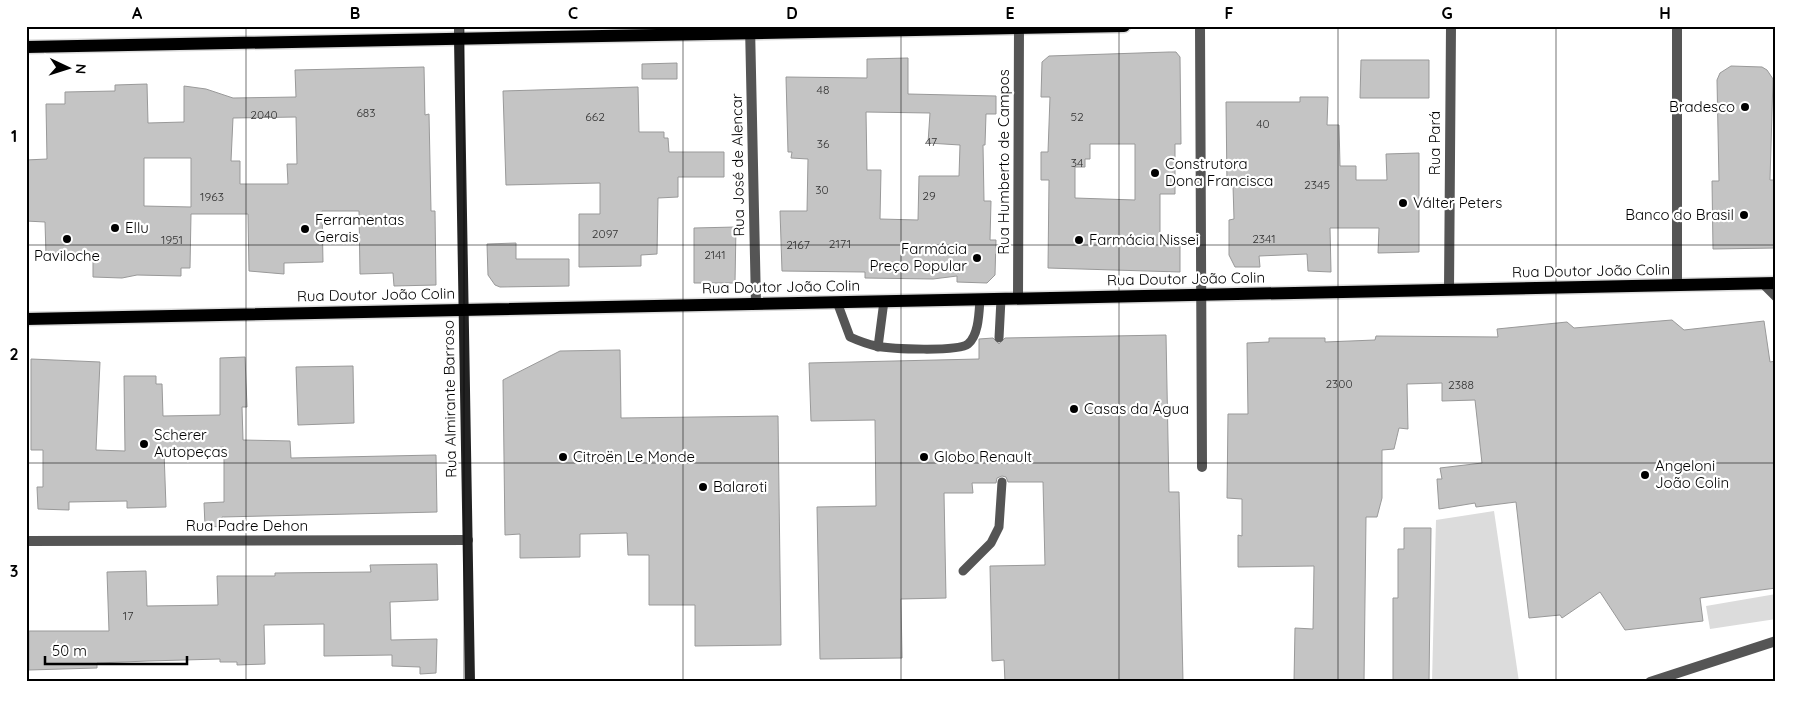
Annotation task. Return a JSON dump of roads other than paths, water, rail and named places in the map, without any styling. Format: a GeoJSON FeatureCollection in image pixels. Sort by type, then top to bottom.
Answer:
{"type":"FeatureCollection","features":[{"type":"Feature","properties":{"kind":"main road"},"geometry":{"type":"LineString","coordinates":[[26,47],[459,33],[1124,26]]}},
{"type":"Feature","properties":{"kind":"main road","name":"Rua Doutor João Colin"},"geometry":{"type":"LineString","coordinates":[[26,319],[1776,283]]}},
{"type":"Feature","properties":{"kind":"street"},"geometry":{"type":"LineString","coordinates":[[1200,26],[1202,467]]}},
{"type":"Feature","properties":{"kind":"street","name":"Rua Pará"},"geometry":{"type":"LineString","coordinates":[[1449,290],[1451,26]]}},
{"type":"Feature","properties":{"kind":"street"},"geometry":{"type":"LineString","coordinates":[[1677,26],[1677,285]]}},
{"type":"Feature","properties":{"kind":"street","name":"Rua Humberto de Campos"},"geometry":{"type":"LineString","coordinates":[[1018,299],[1019,27]]}},
{"type":"Feature","properties":{"kind":"street","name":"Rua José de Alencar"},"geometry":{"type":"LineString","coordinates":[[750,30],[756,304]]}},
{"type":"Feature","properties":{"kind":"street","name":"Rua Almirante Barroso"},"geometry":{"type":"LineString","coordinates":[[459,33],[470,682]]}},
{"type":"Feature","properties":{"kind":"street","name":"Rua Padre Dehon"},"geometry":{"type":"LineString","coordinates":[[26,541],[468,540]]}},
{"type":"Feature","properties":{"kind":"street"},"geometry":{"type":"LineString","coordinates":[[1650,682],[1776,641]]}},
{"type":"Feature","properties":{"kind":"lane"},"geometry":{"type":"LineString","coordinates":[[1762,284],[1776,297]]}},
{"type":"Feature","properties":{"kind":"lane"},"geometry":{"type":"LineString","coordinates":[[838,302],[850,337],[878,346],[923,349],[957,348],[968,344],[973,338],[980,299]]}},
{"type":"Feature","properties":{"kind":"lane"},"geometry":{"type":"LineString","coordinates":[[999,338],[1001,299]]}},
{"type":"Feature","properties":{"kind":"lane"},"geometry":{"type":"LineString","coordinates":[[878,346],[884,302]]}},
{"type":"Feature","properties":{"kind":"lane"},"geometry":{"type":"LineString","coordinates":[[963,571],[991,543],[999,527],[1002,482]]}},
{"type":"Feature","properties":{"kind":"place","name":"Bradesco"},"geometry":{"type":"Point","coordinates":[1745,107]}},
{"type":"Feature","properties":{"kind":"place","name":"Construtora Dona Francisca"},"geometry":{"type":"Point","coordinates":[1155,173]}},
{"type":"Feature","properties":{"kind":"place","name":"Válter Peters"},"geometry":{"type":"Point","coordinates":[1403,203]}},
{"type":"Feature","properties":{"kind":"place","name":"Banco do Brasil"},"geometry":{"type":"Point","coordinates":[1744,215]}},
{"type":"Feature","properties":{"kind":"place","name":"Ellu"},"geometry":{"type":"Point","coordinates":[115,228]}},
{"type":"Feature","properties":{"kind":"place","name":"Ferramentas Gerais"},"geometry":{"type":"Point","coordinates":[305,229]}},
{"type":"Feature","properties":{"kind":"place","name":"Paviloche"},"geometry":{"type":"Point","coordinates":[67,239]}},
{"type":"Feature","properties":{"kind":"place","name":"Farmácia Nissei"},"geometry":{"type":"Point","coordinates":[1079,240]}},
{"type":"Feature","properties":{"kind":"place","name":"Farmácia Preço Popular"},"geometry":{"type":"Point","coordinates":[977,258]}},
{"type":"Feature","properties":{"kind":"place","name":"Casas da Água"},"geometry":{"type":"Point","coordinates":[1074,409]}},
{"type":"Feature","properties":{"kind":"place","name":"Scherer Autopeças"},"geometry":{"type":"Point","coordinates":[144,444]}},
{"type":"Feature","properties":{"kind":"place","name":"Citroën Le Monde"},"geometry":{"type":"Point","coordinates":[563,457]}},
{"type":"Feature","properties":{"kind":"place","name":"Globo Renault"},"geometry":{"type":"Point","coordinates":[924,457]}},
{"type":"Feature","properties":{"kind":"place","name":"Angeloni João Colin"},"geometry":{"type":"Point","coordinates":[1645,475]}},
{"type":"Feature","properties":{"kind":"place","name":"Balaroti"},"geometry":{"type":"Point","coordinates":[703,487]}}]}
